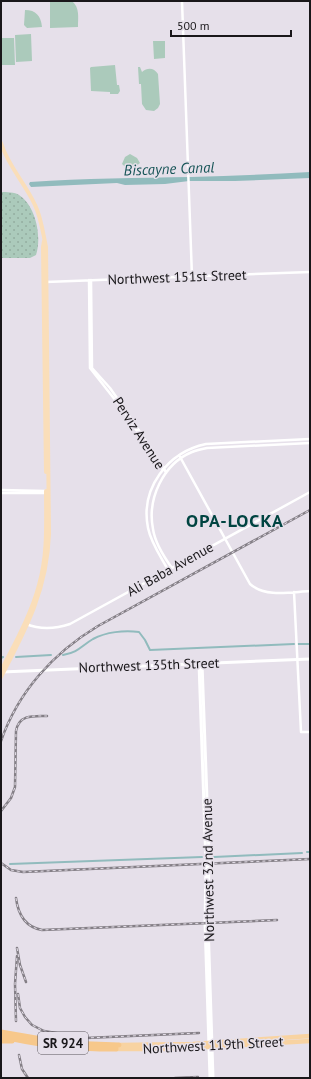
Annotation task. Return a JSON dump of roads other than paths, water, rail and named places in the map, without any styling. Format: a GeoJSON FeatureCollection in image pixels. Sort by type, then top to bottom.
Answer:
{"type":"FeatureCollection","features":[{"type":"Feature","properties":{"kind":"highway"},"geometry":{"type":"LineString","coordinates":[[1,1028],[23,1039]]}},
{"type":"Feature","properties":{"kind":"highway"},"geometry":{"type":"LineString","coordinates":[[1,1032],[23,1039]]}},
{"type":"Feature","properties":{"kind":"highway"},"geometry":{"type":"LineString","coordinates":[[1,1036],[23,1039]]}},
{"type":"Feature","properties":{"kind":"highway","name":"Northwest 119th Street"},"geometry":{"type":"LineString","coordinates":[[211,1045],[310,1036]]}},
{"type":"Feature","properties":{"kind":"highway","name":"SR 924"},"geometry":{"type":"LineString","coordinates":[[23,1039],[30,1038],[65,1043],[118,1047]]}},
{"type":"Feature","properties":{"kind":"highway"},"geometry":{"type":"LineString","coordinates":[[1,1040],[23,1039]]}},
{"type":"Feature","properties":{"kind":"highway","name":"SR 924"},"geometry":{"type":"LineString","coordinates":[[23,1039],[34,1044],[62,1047],[118,1047]]}},
{"type":"Feature","properties":{"kind":"highway","name":"Northwest 119th Street"},"geometry":{"type":"LineString","coordinates":[[118,1047],[310,1041]]}},
{"type":"Feature","properties":{"kind":"main road"},"geometry":{"type":"LineString","coordinates":[[1,143],[6,157],[36,206],[44,238],[49,543],[47,561],[38,600],[2,672],[1,677]]}},
{"type":"Feature","properties":{"kind":"main road","name":"Northwest 135th Street"},"geometry":{"type":"LineString","coordinates":[[2,672],[310,659]]}},
{"type":"Feature","properties":{"kind":"main road","name":"Northwest 32nd Avenue"},"geometry":{"type":"LineString","coordinates":[[201,663],[209,853],[208,922],[212,1078]]}},
{"type":"Feature","properties":{"kind":"street"},"geometry":{"type":"LineString","coordinates":[[182,1],[192,277]]}},
{"type":"Feature","properties":{"kind":"street","name":"Northwest 151st Street"},"geometry":{"type":"LineString","coordinates":[[45,282],[310,272]]}},
{"type":"Feature","properties":{"kind":"street","name":"Perviz Avenue"},"geometry":{"type":"LineString","coordinates":[[90,280],[90,368],[123,410],[166,473]]}},
{"type":"Feature","properties":{"kind":"street"},"geometry":{"type":"LineString","coordinates":[[168,570],[151,536],[148,528],[147,514],[154,482],[163,469],[179,455],[191,448],[216,442],[310,439]]}},
{"type":"Feature","properties":{"kind":"street"},"geometry":{"type":"LineString","coordinates":[[172,568],[155,536],[152,515],[154,496],[158,485],[166,473],[181,459],[192,452],[216,447],[310,443]]}},
{"type":"Feature","properties":{"kind":"street"},"geometry":{"type":"LineString","coordinates":[[179,455],[248,581],[260,590],[268,592],[310,591]]}},
{"type":"Feature","properties":{"kind":"street"},"geometry":{"type":"LineString","coordinates":[[1,490],[47,492]]}},
{"type":"Feature","properties":{"kind":"street"},"geometry":{"type":"LineString","coordinates":[[1,493],[47,492]]}},
{"type":"Feature","properties":{"kind":"street","name":"Ali Baba Avenue"},"geometry":{"type":"LineString","coordinates":[[26,624],[49,629],[70,624],[310,492]]}},
{"type":"Feature","properties":{"kind":"street"},"geometry":{"type":"LineString","coordinates":[[294,592],[301,732],[310,732]]}},
{"type":"Feature","properties":{"kind":"waterway"},"geometry":{"type":"LineString","coordinates":[[63,655],[76,650],[93,639],[109,633],[121,631],[139,632],[150,650],[294,644]]}},
{"type":"Feature","properties":{"kind":"waterway"},"geometry":{"type":"LineString","coordinates":[[298,644],[310,644]]}},
{"type":"Feature","properties":{"kind":"waterway"},"geometry":{"type":"LineString","coordinates":[[16,657],[51,655]]}},
{"type":"Feature","properties":{"kind":"waterway"},"geometry":{"type":"LineString","coordinates":[[214,857],[302,853]]}},
{"type":"Feature","properties":{"kind":"waterway"},"geometry":{"type":"LineString","coordinates":[[10,864],[202,857]]}},
{"type":"Feature","properties":{"kind":"railway"},"geometry":{"type":"LineString","coordinates":[[1,741],[8,723],[27,690],[39,675],[66,648],[98,626],[310,510]]}},
{"type":"Feature","properties":{"kind":"railway"},"geometry":{"type":"LineString","coordinates":[[1,811],[11,798],[15,787],[16,731],[18,725],[20,721],[28,717],[47,716]]}},
{"type":"Feature","properties":{"kind":"railway"},"geometry":{"type":"LineString","coordinates":[[1,863],[11,870],[23,872],[310,859]]}},
{"type":"Feature","properties":{"kind":"railway"},"geometry":{"type":"LineString","coordinates":[[16,898],[23,919],[31,926],[42,930],[277,920]]}},
{"type":"Feature","properties":{"kind":"railway"},"geometry":{"type":"LineString","coordinates":[[17,948],[20,965],[26,982]]}},
{"type":"Feature","properties":{"kind":"railway"},"geometry":{"type":"LineString","coordinates":[[16,1021],[15,984],[17,956]]}},
{"type":"Feature","properties":{"kind":"railway"},"geometry":{"type":"LineString","coordinates":[[18,994],[20,1008],[25,1017],[32,1025],[44,1031],[86,1038],[199,1033]]}},
{"type":"Feature","properties":{"kind":"railway"},"geometry":{"type":"LineString","coordinates":[[19,1055],[22,1069],[28,1078]]}},
{"type":"Feature","properties":{"kind":"railway"},"geometry":{"type":"LineString","coordinates":[[175,1078],[198,1077]]}},
{"type":"Feature","properties":{"kind":"district","name":"OPA-LOCKA"},"geometry":{"type":"Point","coordinates":[235,521]}},
{"type":"Feature","properties":{"kind":"water label","name":"Biscayne Canal"},"geometry":{"type":"Point","coordinates":[169,169]}}]}
